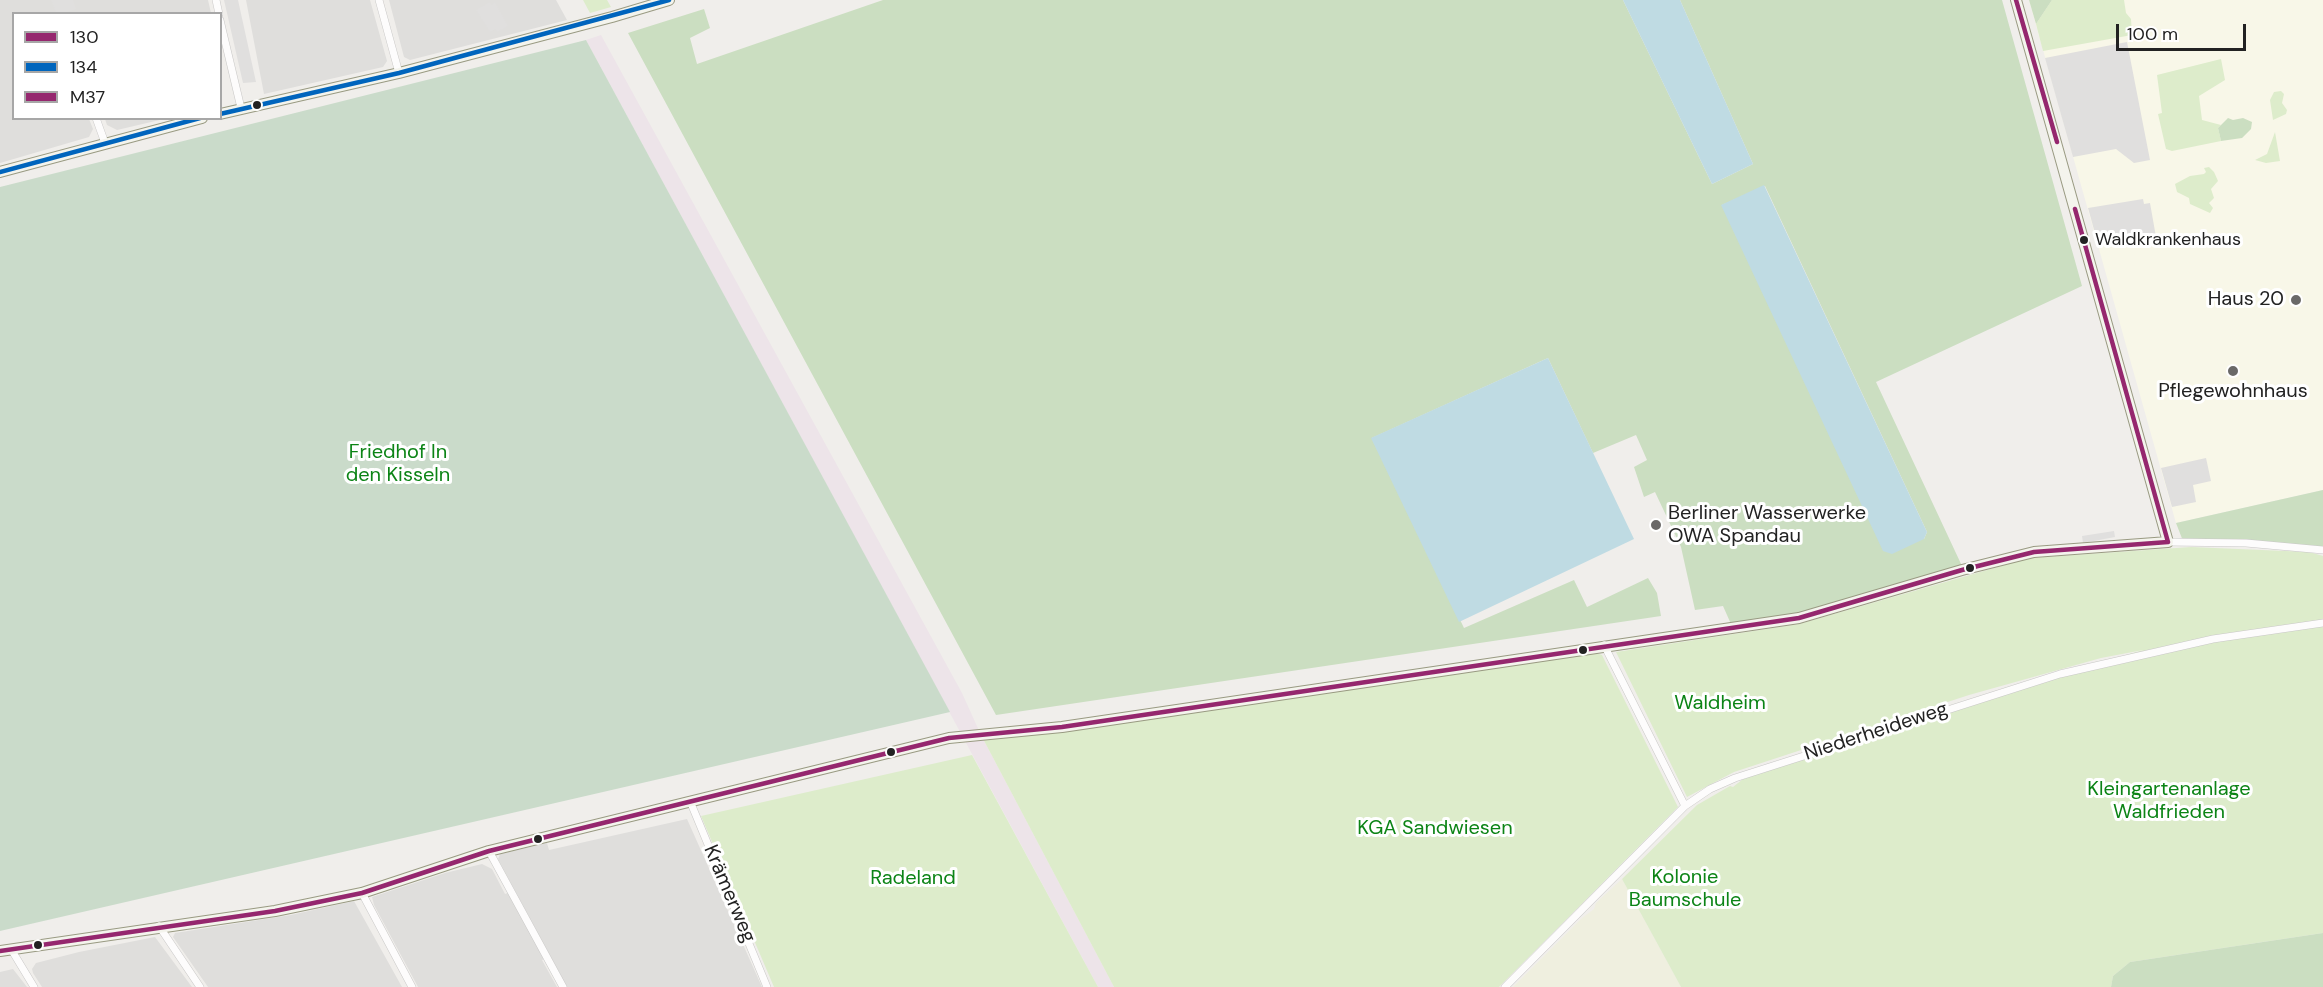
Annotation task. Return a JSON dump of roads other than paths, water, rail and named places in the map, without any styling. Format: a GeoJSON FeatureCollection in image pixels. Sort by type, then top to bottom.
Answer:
{"type":"FeatureCollection","features":[{"type":"Feature","properties":{"kind":"street"},"geometry":{"type":"LineString","coordinates":[[379,0],[399,73]]}},
{"type":"Feature","properties":{"kind":"street"},"geometry":{"type":"LineString","coordinates":[[222,113],[399,73],[596,22],[669,0]]}},
{"type":"Feature","properties":{"kind":"street"},"geometry":{"type":"LineString","coordinates":[[2016,0],[2168,542]]}},
{"type":"Feature","properties":{"kind":"street"},"geometry":{"type":"LineString","coordinates":[[222,28],[241,108]]}},
{"type":"Feature","properties":{"kind":"street"},"geometry":{"type":"LineString","coordinates":[[97,120],[105,143]]}},
{"type":"Feature","properties":{"kind":"street"},"geometry":{"type":"LineString","coordinates":[[0,172],[194,120]]}},
{"type":"Feature","properties":{"kind":"street"},"geometry":{"type":"LineString","coordinates":[[34,987],[6,950],[275,911],[362,893],[489,851],[949,738],[1085,724],[1604,645],[1799,618],[1962,570],[2034,552],[2168,542],[2246,543],[2323,550]]}},
{"type":"Feature","properties":{"kind":"street","name":"Niederheideweg"},"geometry":{"type":"LineString","coordinates":[[1505,987],[1685,806],[1710,789],[1760,768],[2060,674],[2213,639],[2323,623]]}},
{"type":"Feature","properties":{"kind":"street"},"geometry":{"type":"LineString","coordinates":[[1604,645],[1685,806]]}},
{"type":"Feature","properties":{"kind":"street","name":"Krämerweg"},"geometry":{"type":"LineString","coordinates":[[690,801],[768,987]]}},
{"type":"Feature","properties":{"kind":"street"},"geometry":{"type":"LineString","coordinates":[[489,851],[563,987]]}},
{"type":"Feature","properties":{"kind":"street"},"geometry":{"type":"LineString","coordinates":[[362,893],[412,987]]}},
{"type":"Feature","properties":{"kind":"street"},"geometry":{"type":"LineString","coordinates":[[159,926],[201,987]]}},
{"type":"Feature","properties":{"kind":"water"},"geometry":{"type":"Polygon","coordinates":[[[1623,0],[1680,0],[1753,164],[1712,184],[1623,0]]]}},
{"type":"Feature","properties":{"kind":"water"},"geometry":{"type":"Polygon","coordinates":[[[1764,185],[1927,532],[1924,539],[1892,554],[1883,551],[1721,205],[1764,185]]]}},
{"type":"Feature","properties":{"kind":"water"},"geometry":{"type":"Polygon","coordinates":[[[1548,358],[1634,539],[1459,622],[1371,438],[1548,358]]]}},
{"type":"Feature","properties":{"kind":"place","name":"Waldkrankenhaus"},"geometry":{"type":"Point","coordinates":[2084,240]}},
{"type":"Feature","properties":{"kind":"place","name":"Haus 20"},"geometry":{"type":"Point","coordinates":[2296,300]}},
{"type":"Feature","properties":{"kind":"place","name":"Pflegewohnhaus"},"geometry":{"type":"Point","coordinates":[2233,371]}},
{"type":"Feature","properties":{"kind":"place","name":"Berliner Wasserwerke OWA Spandau"},"geometry":{"type":"Point","coordinates":[1656,525]}},
{"type":"Feature","properties":{"kind":"park label","name":"Friedhof In den Kisseln"},"geometry":{"type":"Point","coordinates":[398,464]}},
{"type":"Feature","properties":{"kind":"park label","name":"Waldheim"},"geometry":{"type":"Point","coordinates":[1720,704]}},
{"type":"Feature","properties":{"kind":"park label","name":"Kleingartenanlage Waldfrieden"},"geometry":{"type":"Point","coordinates":[2169,802]}},
{"type":"Feature","properties":{"kind":"park label","name":"KGA Sandwiesen"},"geometry":{"type":"Point","coordinates":[1435,829]}},
{"type":"Feature","properties":{"kind":"park label","name":"Radeland"},"geometry":{"type":"Point","coordinates":[913,879]}},
{"type":"Feature","properties":{"kind":"park label","name":"Kolonie Baumschule"},"geometry":{"type":"Point","coordinates":[1685,890]}}]}
